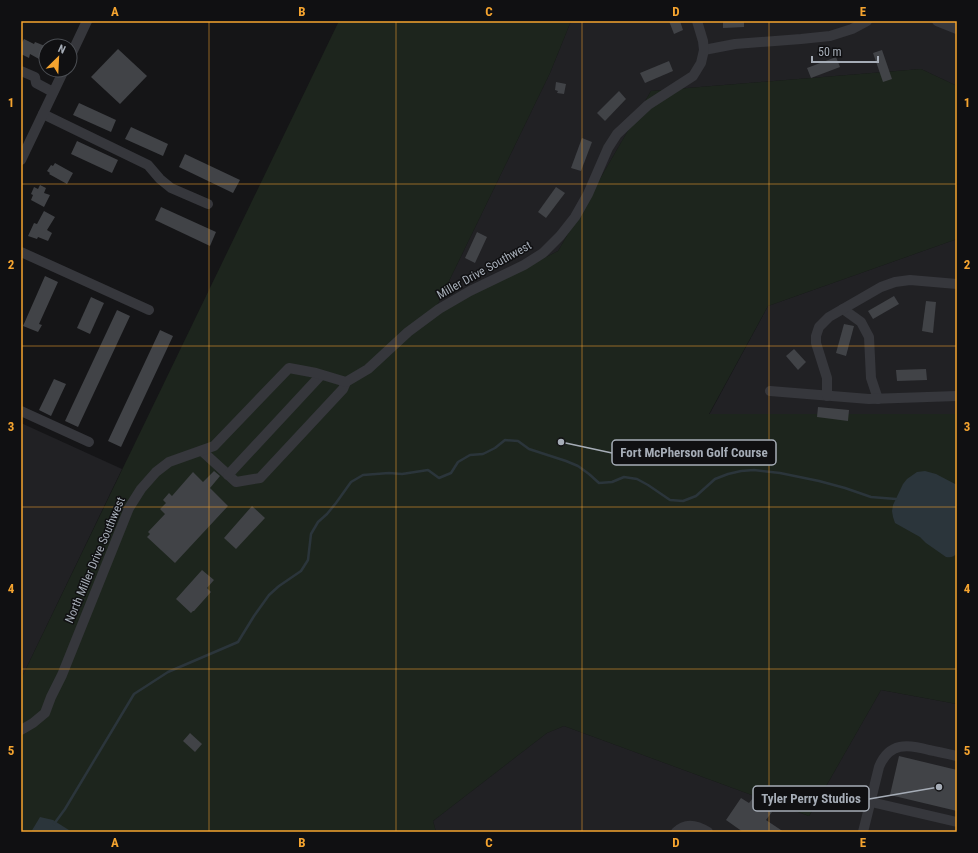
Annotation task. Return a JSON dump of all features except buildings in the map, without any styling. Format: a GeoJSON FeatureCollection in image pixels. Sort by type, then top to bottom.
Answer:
{"type":"FeatureCollection","features":[{"type":"Feature","properties":{"kind":"street"},"geometry":{"type":"LineString","coordinates":[[697,21],[703,40],[704,50],[735,44],[830,36],[852,29],[866,21]]}},
{"type":"Feature","properties":{"kind":"street"},"geometry":{"type":"LineString","coordinates":[[937,21],[957,29]]}},
{"type":"Feature","properties":{"kind":"street"},"geometry":{"type":"LineString","coordinates":[[78,43],[88,25]]}},
{"type":"Feature","properties":{"kind":"street","name":"Miller Drive Southwest"},"geometry":{"type":"LineString","coordinates":[[346,382],[364,371],[408,332],[439,309],[470,291],[524,265],[542,253],[560,236],[575,217],[588,194],[608,148],[617,134],[648,105],[692,76],[701,64],[704,50]]}},
{"type":"Feature","properties":{"kind":"street"},"geometry":{"type":"LineString","coordinates":[[21,71],[35,77],[36,83],[53,92]]}},
{"type":"Feature","properties":{"kind":"street"},"geometry":{"type":"LineString","coordinates":[[21,160],[60,78]]}},
{"type":"Feature","properties":{"kind":"street"},"geometry":{"type":"LineString","coordinates":[[43,114],[148,164],[160,179],[171,188],[208,204]]}},
{"type":"Feature","properties":{"kind":"street"},"geometry":{"type":"LineString","coordinates":[[21,252],[149,310]]}},
{"type":"Feature","properties":{"kind":"street"},"geometry":{"type":"LineString","coordinates":[[827,396],[827,378],[816,343],[816,336],[819,327],[829,317],[881,287],[894,282],[910,280],[957,284]]}},
{"type":"Feature","properties":{"kind":"street"},"geometry":{"type":"LineString","coordinates":[[843,309],[861,322],[869,336],[871,378],[878,399]]}},
{"type":"Feature","properties":{"kind":"street","name":"North Miller Drive Southwest"},"geometry":{"type":"LineString","coordinates":[[21,730],[33,723],[45,713],[62,675],[129,508],[141,489],[156,472],[169,462],[214,446],[289,368],[346,382]]}},
{"type":"Feature","properties":{"kind":"street"},"geometry":{"type":"LineString","coordinates":[[228,474],[321,375]]}},
{"type":"Feature","properties":{"kind":"street"},"geometry":{"type":"LineString","coordinates":[[202,451],[236,482],[260,478],[343,389],[346,382]]}},
{"type":"Feature","properties":{"kind":"street"},"geometry":{"type":"LineString","coordinates":[[770,391],[869,399],[957,396]]}},
{"type":"Feature","properties":{"kind":"street"},"geometry":{"type":"LineString","coordinates":[[21,411],[89,442]]}},
{"type":"Feature","properties":{"kind":"street"},"geometry":{"type":"LineString","coordinates":[[863,832],[881,761],[889,752],[894,748],[906,745],[917,746],[957,756]]}},
{"type":"Feature","properties":{"kind":"street"},"geometry":{"type":"LineString","coordinates":[[871,802],[957,822]]}},
{"type":"Feature","properties":{"kind":"street"},"geometry":{"type":"LineString","coordinates":[[676,832],[686,825],[697,826],[708,832]]}},
{"type":"Feature","properties":{"kind":"shaded area"},"geometry":{"type":"Polygon","coordinates":[[[339,21],[571,21],[550,73],[433,314],[558,251],[651,91],[921,69],[957,86],[957,239],[768,306],[709,414],[957,414],[957,704],[881,690],[809,816],[564,726],[547,733],[433,821],[436,832],[21,832],[21,679],[339,21]]]}},
{"type":"Feature","properties":{"kind":"shaded area"},"geometry":{"type":"Polygon","coordinates":[[[571,21],[957,21],[957,86],[921,69],[651,91],[558,251],[433,314],[550,73],[571,21]]]}},
{"type":"Feature","properties":{"kind":"shaded area"},"geometry":{"type":"Polygon","coordinates":[[[957,239],[957,414],[709,415],[768,306],[957,239]]]}},
{"type":"Feature","properties":{"kind":"shaded area"},"geometry":{"type":"Polygon","coordinates":[[[21,423],[122,469],[21,679],[21,423]]]}},
{"type":"Feature","properties":{"kind":"shaded area"},"geometry":{"type":"Polygon","coordinates":[[[925,471],[936,474],[957,485],[957,553],[952,557],[946,557],[920,537],[895,523],[893,517],[893,505],[903,484],[917,472],[925,471]]]}},
{"type":"Feature","properties":{"kind":"shaded area"},"geometry":{"type":"Polygon","coordinates":[[[881,690],[957,704],[957,832],[436,832],[433,821],[547,733],[564,726],[809,816],[881,690]]]}},
{"type":"Feature","properties":{"kind":"shaded area"},"geometry":{"type":"Polygon","coordinates":[[[40,817],[53,820],[72,832],[31,832],[40,817]]]}},
{"type":"Feature","properties":{"kind":"waterway"},"geometry":{"type":"LineString","coordinates":[[54,824],[65,809],[134,694],[168,672],[238,642],[269,595],[301,571],[308,560],[311,534],[318,522],[327,514],[351,482],[363,475],[389,473],[402,474],[428,470],[439,478],[451,473],[458,462],[470,455],[483,454],[495,448],[505,440],[518,441],[529,449],[578,466],[599,483],[612,482],[624,477],[637,479],[670,500],[683,501],[696,496],[715,479],[728,474],[754,470],[780,473],[819,481],[871,497],[896,499]]}},
{"type":"Feature","properties":{"kind":"place","name":"Fort McPherson Golf Course"},"geometry":{"type":"Point","coordinates":[561,442]}},
{"type":"Feature","properties":{"kind":"place","name":"Tyler Perry Studios"},"geometry":{"type":"Point","coordinates":[939,787]}}]}
